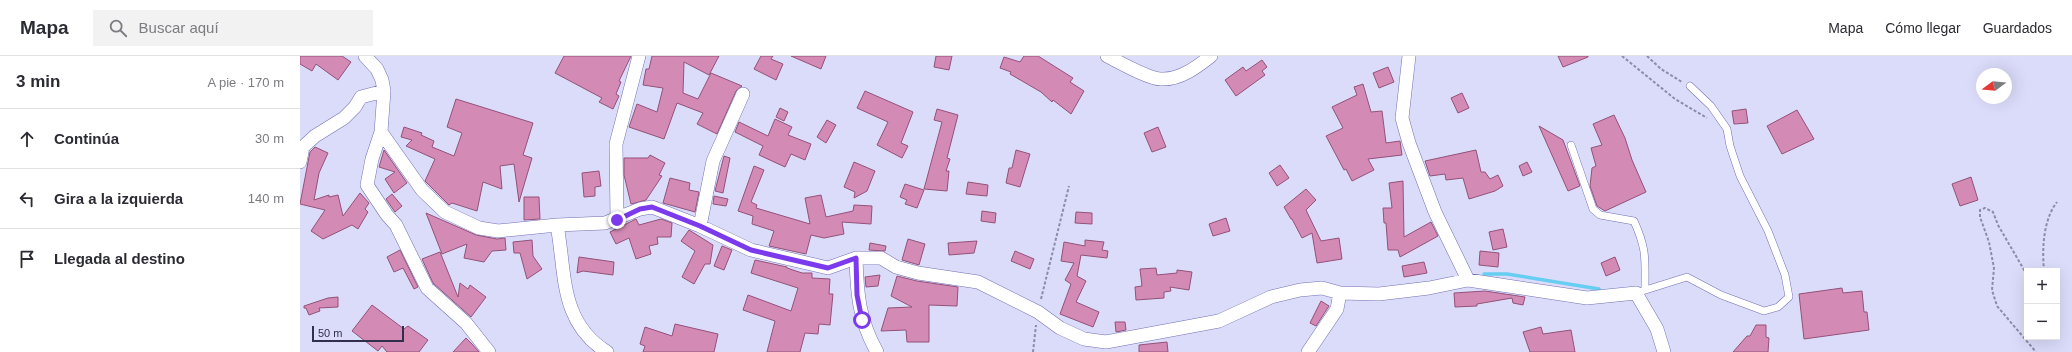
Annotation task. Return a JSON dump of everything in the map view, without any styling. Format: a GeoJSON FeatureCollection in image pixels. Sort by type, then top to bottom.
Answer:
{"type":"FeatureCollection","features":[{"type":"Feature","properties":{"kind":"street"},"geometry":{"type":"LineString","coordinates":[[365,56],[377,69],[384,91],[381,132],[372,159],[367,185],[386,215],[396,225],[426,288],[466,323],[489,352]]}},
{"type":"Feature","properties":{"kind":"street"},"geometry":{"type":"LineString","coordinates":[[617,220],[616,144],[639,56]]}},
{"type":"Feature","properties":{"kind":"street"},"geometry":{"type":"LineString","coordinates":[[1107,56],[1160,80],[1175,77],[1191,71],[1211,56]]}},
{"type":"Feature","properties":{"kind":"street"},"geometry":{"type":"LineString","coordinates":[[1409,56],[1402,118],[1408,143],[1435,212],[1468,280]]}},
{"type":"Feature","properties":{"kind":"street"},"geometry":{"type":"LineString","coordinates":[[300,162],[303,147],[315,136],[344,118],[355,107],[361,97],[384,91]]}},
{"type":"Feature","properties":{"kind":"street"},"geometry":{"type":"LineString","coordinates":[[700,226],[713,161],[743,94]]}},
{"type":"Feature","properties":{"kind":"street"},"geometry":{"type":"LineString","coordinates":[[381,132],[422,190],[445,212],[479,228],[498,231],[557,225],[589,225],[617,220],[640,209],[652,207],[700,226],[751,250],[828,268],[856,258],[881,258],[896,267],[918,273],[978,282],[1038,312],[1060,328],[1084,339],[1106,342],[1218,321],[1271,297],[1300,290],[1322,288],[1340,293],[1379,294],[1429,288],[1468,280],[1587,298],[1641,291],[1657,329],[1664,352]]}},
{"type":"Feature","properties":{"kind":"street"},"geometry":{"type":"LineString","coordinates":[[557,225],[562,252],[563,283],[569,307],[586,334],[597,346],[607,352]]}},
{"type":"Feature","properties":{"kind":"street"},"geometry":{"type":"LineString","coordinates":[[856,258],[857,295],[861,314],[877,352]]}},
{"type":"Feature","properties":{"kind":"street"},"geometry":{"type":"LineString","coordinates":[[1308,352],[1337,309],[1340,293]]}},
{"type":"Feature","properties":{"kind":"lane"},"geometry":{"type":"LineString","coordinates":[[1641,291],[1687,277],[1721,295],[1764,311],[1778,307],[1789,297],[1785,275],[1768,231],[1740,176],[1730,146],[1727,129],[1711,106],[1690,86]]}},
{"type":"Feature","properties":{"kind":"lane"},"geometry":{"type":"LineString","coordinates":[[1571,144],[1594,209],[1600,215],[1634,221],[1644,243],[1647,267],[1641,291]]}},
{"type":"Feature","properties":{"kind":"path"},"geometry":{"type":"LineString","coordinates":[[1622,56],[1675,99],[1727,129]]}},
{"type":"Feature","properties":{"kind":"path"},"geometry":{"type":"LineString","coordinates":[[1647,56],[1660,69],[1690,86]]}},
{"type":"Feature","properties":{"kind":"path"},"geometry":{"type":"LineString","coordinates":[[1033,352],[1038,312],[1069,186]]}},
{"type":"Feature","properties":{"kind":"path"},"geometry":{"type":"LineString","coordinates":[[2044,268],[2046,228],[2050,210],[2057,202]]}},
{"type":"Feature","properties":{"kind":"path"},"geometry":{"type":"LineString","coordinates":[[2024,270],[1998,225],[1993,212],[1985,208],[1980,210],[1980,216],[1989,242],[1994,268],[1992,290],[1997,306],[2036,352]]}},
{"type":"Feature","properties":{"kind":"building"},"geometry":{"type":"Polygon","coordinates":[[[300,56],[342,56],[351,62],[338,80],[316,64],[312,71],[300,64],[300,56]]]}},
{"type":"Feature","properties":{"kind":"building"},"geometry":{"type":"Polygon","coordinates":[[[564,56],[631,56],[619,81],[621,82],[616,94],[619,96],[613,109],[599,102],[602,98],[555,73],[564,56]]]}},
{"type":"Feature","properties":{"kind":"building"},"geometry":{"type":"Polygon","coordinates":[[[652,56],[719,56],[709,75],[684,62],[683,93],[698,99],[711,73],[742,86],[736,91],[717,134],[697,124],[703,113],[677,103],[664,139],[629,127],[637,104],[657,112],[663,88],[643,85],[646,69],[649,69],[652,56]]]}},
{"type":"Feature","properties":{"kind":"building"},"geometry":{"type":"Polygon","coordinates":[[[761,56],[773,56],[771,59],[783,64],[776,80],[754,69],[761,56]]]}},
{"type":"Feature","properties":{"kind":"building"},"geometry":{"type":"Polygon","coordinates":[[[791,56],[826,56],[821,69],[791,56]]]}},
{"type":"Feature","properties":{"kind":"building"},"geometry":{"type":"Polygon","coordinates":[[[936,56],[952,56],[949,70],[934,67],[936,56]]]}},
{"type":"Feature","properties":{"kind":"building"},"geometry":{"type":"Polygon","coordinates":[[[1024,56],[1038,56],[1073,78],[1070,82],[1084,91],[1071,114],[1053,100],[1052,102],[1041,92],[1010,74],[1011,72],[1000,68],[1004,57],[1020,62],[1024,56]]]}},
{"type":"Feature","properties":{"kind":"building"},"geometry":{"type":"Polygon","coordinates":[[[1558,56],[1588,56],[1588,57],[1563,67],[1558,56]]]}},
{"type":"Feature","properties":{"kind":"building"},"geometry":{"type":"Polygon","coordinates":[[[1262,60],[1267,67],[1262,71],[1265,75],[1236,96],[1225,80],[1243,67],[1246,71],[1262,60]]]}},
{"type":"Feature","properties":{"kind":"building"},"geometry":{"type":"Polygon","coordinates":[[[1388,67],[1394,82],[1379,88],[1373,73],[1388,67]]]}},
{"type":"Feature","properties":{"kind":"building"},"geometry":{"type":"Polygon","coordinates":[[[1363,84],[1371,112],[1382,111],[1386,143],[1400,141],[1402,155],[1368,159],[1374,170],[1352,181],[1346,169],[1344,170],[1326,136],[1343,128],[1332,107],[1357,95],[1354,87],[1363,84]]]}},
{"type":"Feature","properties":{"kind":"building"},"geometry":{"type":"Polygon","coordinates":[[[865,91],[913,112],[901,143],[908,146],[902,158],[877,145],[888,122],[857,108],[865,91]]]}},
{"type":"Feature","properties":{"kind":"building"},"geometry":{"type":"Polygon","coordinates":[[[1462,93],[1469,108],[1458,113],[1451,98],[1462,93]]]}},
{"type":"Feature","properties":{"kind":"building"},"geometry":{"type":"Polygon","coordinates":[[[456,99],[533,123],[523,155],[532,158],[519,202],[514,164],[500,166],[502,189],[483,182],[477,211],[452,203],[449,205],[425,181],[435,159],[406,146],[412,140],[401,137],[404,127],[422,133],[421,135],[434,141],[432,147],[454,156],[462,133],[447,127],[456,99]]]}},
{"type":"Feature","properties":{"kind":"building"},"geometry":{"type":"Polygon","coordinates":[[[780,108],[788,112],[784,121],[776,117],[780,108]]]}},
{"type":"Feature","properties":{"kind":"building"},"geometry":{"type":"Polygon","coordinates":[[[937,109],[958,115],[947,158],[950,159],[946,171],[949,171],[947,191],[924,189],[942,122],[934,120],[937,109]]]}},
{"type":"Feature","properties":{"kind":"building"},"geometry":{"type":"Polygon","coordinates":[[[1746,109],[1748,123],[1734,124],[1732,111],[1746,109]]]}},
{"type":"Feature","properties":{"kind":"building"},"geometry":{"type":"Polygon","coordinates":[[[1797,110],[1814,139],[1782,154],[1767,126],[1797,110]]]}},
{"type":"Feature","properties":{"kind":"building"},"geometry":{"type":"Polygon","coordinates":[[[1614,115],[1625,138],[1632,160],[1646,192],[1605,211],[1597,206],[1590,186],[1592,168],[1596,166],[1591,148],[1602,145],[1593,124],[1614,115]]]}},
{"type":"Feature","properties":{"kind":"building"},"geometry":{"type":"Polygon","coordinates":[[[775,119],[792,127],[788,135],[811,144],[805,160],[791,154],[785,167],[759,155],[763,146],[735,132],[739,122],[768,136],[775,119]]]}},
{"type":"Feature","properties":{"kind":"building"},"geometry":{"type":"Polygon","coordinates":[[[827,120],[836,125],[826,143],[817,137],[827,120]]]}},
{"type":"Feature","properties":{"kind":"building"},"geometry":{"type":"Polygon","coordinates":[[[1539,126],[1563,140],[1580,186],[1568,191],[1539,126]]]}},
{"type":"Feature","properties":{"kind":"building"},"geometry":{"type":"Polygon","coordinates":[[[1158,127],[1166,147],[1152,152],[1144,133],[1158,127]]]}},
{"type":"Feature","properties":{"kind":"building"},"geometry":{"type":"Polygon","coordinates":[[[315,147],[328,153],[319,173],[314,200],[329,195],[329,197],[338,195],[343,216],[360,193],[369,203],[365,209],[368,212],[358,229],[352,225],[323,239],[311,231],[325,210],[300,204],[310,152],[315,147]]]}},
{"type":"Feature","properties":{"kind":"building"},"geometry":{"type":"Polygon","coordinates":[[[384,150],[407,183],[394,193],[385,179],[395,172],[379,167],[384,150]]]}},
{"type":"Feature","properties":{"kind":"building"},"geometry":{"type":"Polygon","coordinates":[[[1016,150],[1030,154],[1020,187],[1006,183],[1009,168],[1012,168],[1016,150]]]}},
{"type":"Feature","properties":{"kind":"building"},"geometry":{"type":"Polygon","coordinates":[[[1476,150],[1481,172],[1485,172],[1490,179],[1498,175],[1503,186],[1495,191],[1469,199],[1463,178],[1446,180],[1445,174],[1430,176],[1425,161],[1476,150]]]}},
{"type":"Feature","properties":{"kind":"building"},"geometry":{"type":"Polygon","coordinates":[[[650,155],[665,163],[659,175],[662,176],[646,200],[631,204],[624,175],[624,158],[648,158],[650,155]]]}},
{"type":"Feature","properties":{"kind":"building"},"geometry":{"type":"Polygon","coordinates":[[[724,156],[730,158],[723,193],[715,191],[724,156]]]}},
{"type":"Feature","properties":{"kind":"building"},"geometry":{"type":"Polygon","coordinates":[[[854,162],[875,171],[867,191],[854,198],[855,192],[844,187],[854,162]]]}},
{"type":"Feature","properties":{"kind":"building"},"geometry":{"type":"Polygon","coordinates":[[[1527,162],[1532,172],[1523,176],[1519,166],[1527,162]]]}},
{"type":"Feature","properties":{"kind":"building"},"geometry":{"type":"Polygon","coordinates":[[[1280,165],[1289,178],[1277,186],[1269,173],[1280,165]]]}},
{"type":"Feature","properties":{"kind":"building"},"geometry":{"type":"Polygon","coordinates":[[[754,166],[764,170],[751,202],[757,205],[756,208],[810,224],[805,198],[821,195],[826,217],[853,211],[854,205],[872,206],[871,224],[842,222],[844,234],[824,238],[811,235],[806,254],[769,246],[774,231],[752,224],[753,216],[738,211],[754,166]]]}},
{"type":"Feature","properties":{"kind":"building"},"geometry":{"type":"Polygon","coordinates":[[[599,171],[601,186],[595,187],[595,196],[584,197],[582,173],[599,171]]]}},
{"type":"Feature","properties":{"kind":"building"},"geometry":{"type":"Polygon","coordinates":[[[1971,177],[1978,200],[1960,206],[1952,184],[1971,177]]]}},
{"type":"Feature","properties":{"kind":"building"},"geometry":{"type":"Polygon","coordinates":[[[670,178],[690,183],[689,190],[699,192],[695,212],[663,203],[670,178]]]}},
{"type":"Feature","properties":{"kind":"building"},"geometry":{"type":"Polygon","coordinates":[[[1403,181],[1404,237],[1431,222],[1438,236],[1400,257],[1398,250],[1388,250],[1386,223],[1384,223],[1383,208],[1392,208],[1389,183],[1403,181]]]}},
{"type":"Feature","properties":{"kind":"building"},"geometry":{"type":"Polygon","coordinates":[[[968,182],[988,185],[987,196],[966,194],[968,182]]]}},
{"type":"Feature","properties":{"kind":"building"},"geometry":{"type":"Polygon","coordinates":[[[905,184],[924,190],[917,208],[905,204],[907,200],[900,197],[905,184]]]}},
{"type":"Feature","properties":{"kind":"building"},"geometry":{"type":"Polygon","coordinates":[[[1306,189],[1316,200],[1306,210],[1321,241],[1339,238],[1342,259],[1317,263],[1312,233],[1302,238],[1284,207],[1306,189]]]}},
{"type":"Feature","properties":{"kind":"building"},"geometry":{"type":"Polygon","coordinates":[[[392,194],[402,206],[395,212],[386,199],[392,194]]]}},
{"type":"Feature","properties":{"kind":"building"},"geometry":{"type":"Polygon","coordinates":[[[714,196],[728,199],[726,206],[713,204],[714,196]]]}},
{"type":"Feature","properties":{"kind":"building"},"geometry":{"type":"Polygon","coordinates":[[[524,197],[539,197],[540,219],[524,220],[524,197]]]}},
{"type":"Feature","properties":{"kind":"building"},"geometry":{"type":"Polygon","coordinates":[[[982,211],[996,213],[995,223],[981,221],[982,211]]]}},
{"type":"Feature","properties":{"kind":"building"},"geometry":{"type":"Polygon","coordinates":[[[1076,212],[1092,213],[1092,224],[1075,223],[1076,212]]]}},
{"type":"Feature","properties":{"kind":"building"},"geometry":{"type":"Polygon","coordinates":[[[426,213],[476,235],[497,239],[505,238],[506,250],[492,251],[484,262],[464,258],[467,244],[442,254],[426,213]]]}},
{"type":"Feature","properties":{"kind":"building"},"geometry":{"type":"Polygon","coordinates":[[[1226,218],[1230,231],[1213,236],[1209,224],[1226,218]]]}},
{"type":"Feature","properties":{"kind":"building"},"geometry":{"type":"Polygon","coordinates":[[[636,219],[639,225],[661,219],[672,223],[671,237],[657,237],[658,244],[649,246],[651,254],[636,259],[629,238],[616,244],[610,232],[636,219]]]}},
{"type":"Feature","properties":{"kind":"building"},"geometry":{"type":"Polygon","coordinates":[[[1503,229],[1507,247],[1493,250],[1489,232],[1503,229]]]}},
{"type":"Feature","properties":{"kind":"building"},"geometry":{"type":"Polygon","coordinates":[[[689,230],[713,245],[710,264],[705,264],[694,284],[682,277],[695,251],[681,241],[689,230]]]}},
{"type":"Feature","properties":{"kind":"building"},"geometry":{"type":"Polygon","coordinates":[[[908,239],[925,244],[919,265],[902,260],[908,239]]]}},
{"type":"Feature","properties":{"kind":"building"},"geometry":{"type":"Polygon","coordinates":[[[532,240],[533,256],[542,269],[527,279],[520,253],[514,253],[513,242],[532,240]]]}},
{"type":"Feature","properties":{"kind":"building"},"geometry":{"type":"Polygon","coordinates":[[[1085,240],[1104,242],[1102,250],[1108,251],[1107,258],[1081,255],[1077,276],[1086,281],[1076,302],[1099,312],[1093,327],[1060,314],[1071,284],[1065,280],[1074,263],[1061,261],[1064,242],[1085,246],[1085,240]]]}},
{"type":"Feature","properties":{"kind":"building"},"geometry":{"type":"Polygon","coordinates":[[[977,241],[974,253],[949,255],[948,243],[977,241]]]}},
{"type":"Feature","properties":{"kind":"building"},"geometry":{"type":"Polygon","coordinates":[[[870,243],[886,246],[885,251],[869,250],[870,243]]]}},
{"type":"Feature","properties":{"kind":"building"},"geometry":{"type":"Polygon","coordinates":[[[722,246],[732,250],[724,270],[714,266],[722,246]]]}},
{"type":"Feature","properties":{"kind":"building"},"geometry":{"type":"Polygon","coordinates":[[[400,250],[418,287],[414,289],[403,268],[394,272],[387,257],[400,250]]]}},
{"type":"Feature","properties":{"kind":"building"},"geometry":{"type":"Polygon","coordinates":[[[1015,251],[1034,259],[1030,269],[1011,261],[1015,251]]]}},
{"type":"Feature","properties":{"kind":"building"},"geometry":{"type":"Polygon","coordinates":[[[1480,251],[1499,253],[1498,267],[1479,265],[1480,251]]]}},
{"type":"Feature","properties":{"kind":"building"},"geometry":{"type":"Polygon","coordinates":[[[440,252],[458,297],[460,283],[468,289],[470,285],[486,297],[471,317],[433,283],[422,259],[440,252]]]}},
{"type":"Feature","properties":{"kind":"building"},"geometry":{"type":"Polygon","coordinates":[[[579,257],[614,262],[613,275],[583,271],[577,273],[579,257]]]}},
{"type":"Feature","properties":{"kind":"building"},"geometry":{"type":"Polygon","coordinates":[[[1615,257],[1620,270],[1606,276],[1601,263],[1615,257]]]}},
{"type":"Feature","properties":{"kind":"building"},"geometry":{"type":"Polygon","coordinates":[[[755,260],[787,267],[802,273],[812,273],[812,278],[830,279],[829,294],[833,294],[830,325],[819,324],[818,334],[805,333],[800,352],[767,352],[775,321],[743,310],[748,295],[791,311],[798,288],[751,273],[755,260]]]}},
{"type":"Feature","properties":{"kind":"building"},"geometry":{"type":"Polygon","coordinates":[[[1424,262],[1427,273],[1404,277],[1402,266],[1424,262]]]}},
{"type":"Feature","properties":{"kind":"building"},"geometry":{"type":"Polygon","coordinates":[[[1156,268],[1157,275],[1177,273],[1177,270],[1192,272],[1189,290],[1170,287],[1171,291],[1164,292],[1164,298],[1136,300],[1135,287],[1142,286],[1140,269],[1156,268]]]}},
{"type":"Feature","properties":{"kind":"building"},"geometry":{"type":"Polygon","coordinates":[[[880,275],[878,286],[866,287],[865,277],[880,275]]]}},
{"type":"Feature","properties":{"kind":"building"},"geometry":{"type":"Polygon","coordinates":[[[897,276],[917,281],[958,287],[957,306],[929,305],[929,342],[907,342],[906,330],[881,331],[888,308],[912,307],[891,296],[897,276]]]}},
{"type":"Feature","properties":{"kind":"building"},"geometry":{"type":"Polygon","coordinates":[[[1842,288],[1843,293],[1862,291],[1864,312],[1867,312],[1869,330],[1804,339],[1799,294],[1842,288]]]}},
{"type":"Feature","properties":{"kind":"building"},"geometry":{"type":"Polygon","coordinates":[[[1485,291],[1525,297],[1523,305],[1513,303],[1512,298],[1477,304],[1477,306],[1455,307],[1454,293],[1485,291]]]}},
{"type":"Feature","properties":{"kind":"building"},"geometry":{"type":"Polygon","coordinates":[[[338,297],[338,307],[319,308],[320,311],[309,315],[306,308],[304,308],[304,306],[328,298],[338,297]]]}},
{"type":"Feature","properties":{"kind":"building"},"geometry":{"type":"Polygon","coordinates":[[[1321,301],[1329,306],[1316,326],[1310,323],[1321,301]]]}},
{"type":"Feature","properties":{"kind":"building"},"geometry":{"type":"Polygon","coordinates":[[[372,305],[404,329],[408,326],[428,340],[419,352],[387,352],[382,346],[378,351],[352,331],[372,305]]]}},
{"type":"Feature","properties":{"kind":"building"},"geometry":{"type":"Polygon","coordinates":[[[1115,322],[1125,322],[1126,330],[1116,332],[1115,322]]]}},
{"type":"Feature","properties":{"kind":"building"},"geometry":{"type":"Polygon","coordinates":[[[675,324],[718,334],[714,352],[643,352],[645,346],[640,344],[645,327],[672,336],[675,324]]]}},
{"type":"Feature","properties":{"kind":"building"},"geometry":{"type":"Polygon","coordinates":[[[1756,325],[1766,325],[1766,337],[1769,338],[1768,352],[1733,352],[1747,336],[1750,336],[1756,325]]]}},
{"type":"Feature","properties":{"kind":"building"},"geometry":{"type":"Polygon","coordinates":[[[1541,327],[1543,334],[1571,330],[1575,352],[1530,352],[1523,332],[1541,327]]]}},
{"type":"Feature","properties":{"kind":"building"},"geometry":{"type":"Polygon","coordinates":[[[466,338],[479,352],[453,352],[466,338]]]}},
{"type":"Feature","properties":{"kind":"building"},"geometry":{"type":"Polygon","coordinates":[[[1167,342],[1168,352],[1139,352],[1139,345],[1167,342]]]}},
{"type":"Feature","properties":{"kind":"waterway"},"geometry":{"type":"LineString","coordinates":[[1484,274],[1507,274],[1599,289]]}},
{"type":"Feature","properties":{"kind":"route"},"geometry":{"type":"LineString","coordinates":[[617,220],[640,209],[652,207],[700,226],[751,250],[828,268],[838,266],[856,258],[857,295],[862,320]]}}]}
